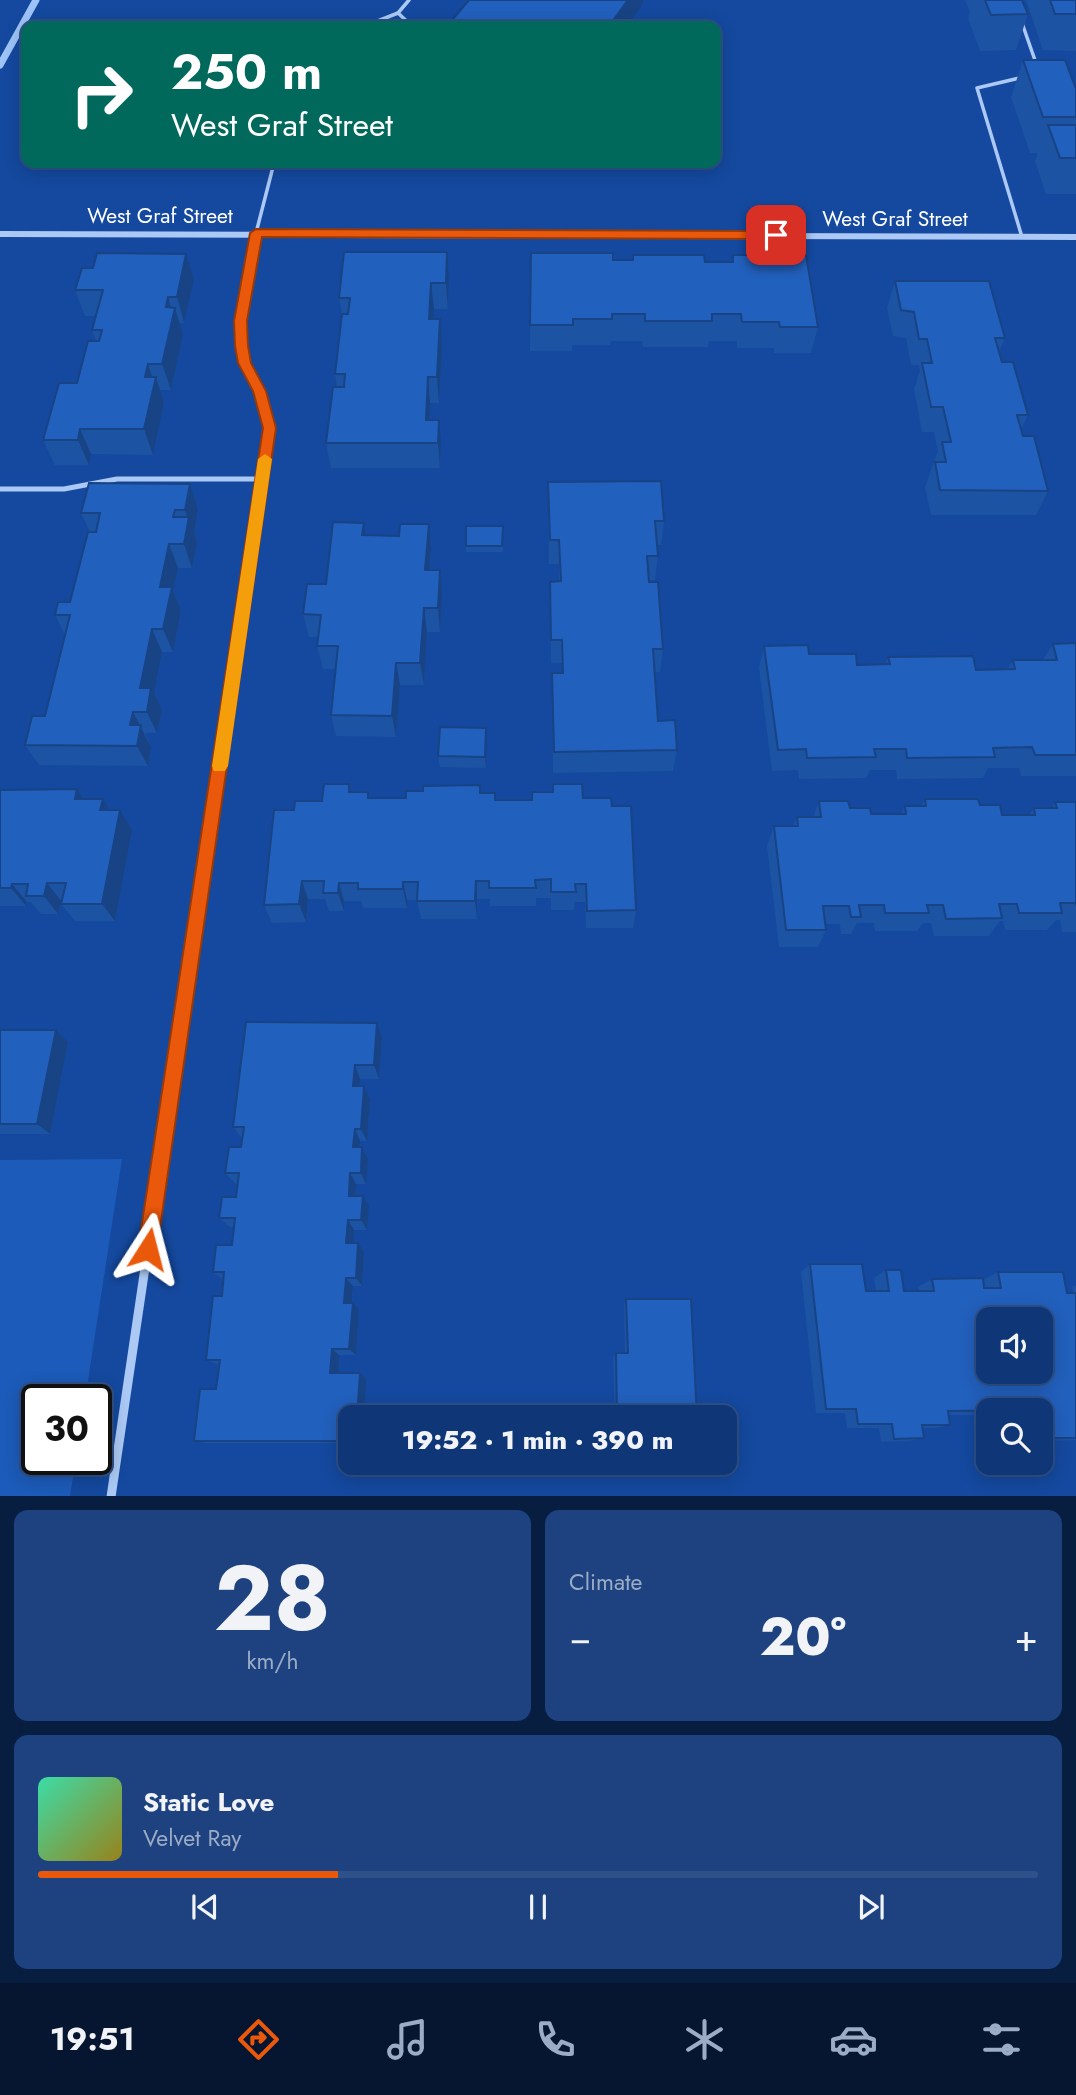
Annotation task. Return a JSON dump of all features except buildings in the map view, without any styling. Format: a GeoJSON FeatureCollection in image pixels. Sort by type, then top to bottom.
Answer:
{"type":"FeatureCollection","features":[{"type":"Feature","properties":{"kind":"street"},"geometry":{"type":"LineString","coordinates":[[111,1496],[270,428],[260,391],[245,363],[240,321],[256,233]]}},
{"type":"Feature","properties":{"kind":"street","name":"West Graf Street"},"geometry":{"type":"LineString","coordinates":[[0,234],[1076,237]]}},
{"type":"Feature","properties":{"kind":"lane"},"geometry":{"type":"LineString","coordinates":[[378,21],[398,13],[409,0]]}},
{"type":"Feature","properties":{"kind":"lane"},"geometry":{"type":"LineString","coordinates":[[1018,12],[1040,73]]}},
{"type":"Feature","properties":{"kind":"lane"},"geometry":{"type":"LineString","coordinates":[[398,13],[407,21]]}},
{"type":"Feature","properties":{"kind":"lane"},"geometry":{"type":"LineString","coordinates":[[1022,237],[977,88],[1027,76]]}},
{"type":"Feature","properties":{"kind":"lane"},"geometry":{"type":"LineString","coordinates":[[256,233],[273,168]]}},
{"type":"Feature","properties":{"kind":"lane"},"geometry":{"type":"LineString","coordinates":[[0,489],[64,489],[117,479],[262,479]]}},
{"type":"Feature","properties":{"kind":"shaded area"},"geometry":{"type":"Polygon","coordinates":[[[122,1159],[87,1384],[21,1384],[21,1475],[74,1475],[70,1496],[0,1496],[0,1160],[122,1159]]]}},
{"type":"Feature","properties":{"kind":"waterway"},"geometry":{"type":"LineString","coordinates":[[24,21],[36,0]]}},
{"type":"Feature","properties":{"kind":"waterway"},"geometry":{"type":"LineString","coordinates":[[0,65],[21,27]]}},
{"type":"Feature","properties":{"kind":"slow traffic"},"geometry":{"type":"LineString","coordinates":[[220,766],[265,459]]}},
{"type":"Feature","properties":{"kind":"route"},"geometry":{"type":"LineString","coordinates":[[148,1249],[270,428],[260,391],[245,363],[241,346],[240,321],[256,233],[776,235]]}}]}
